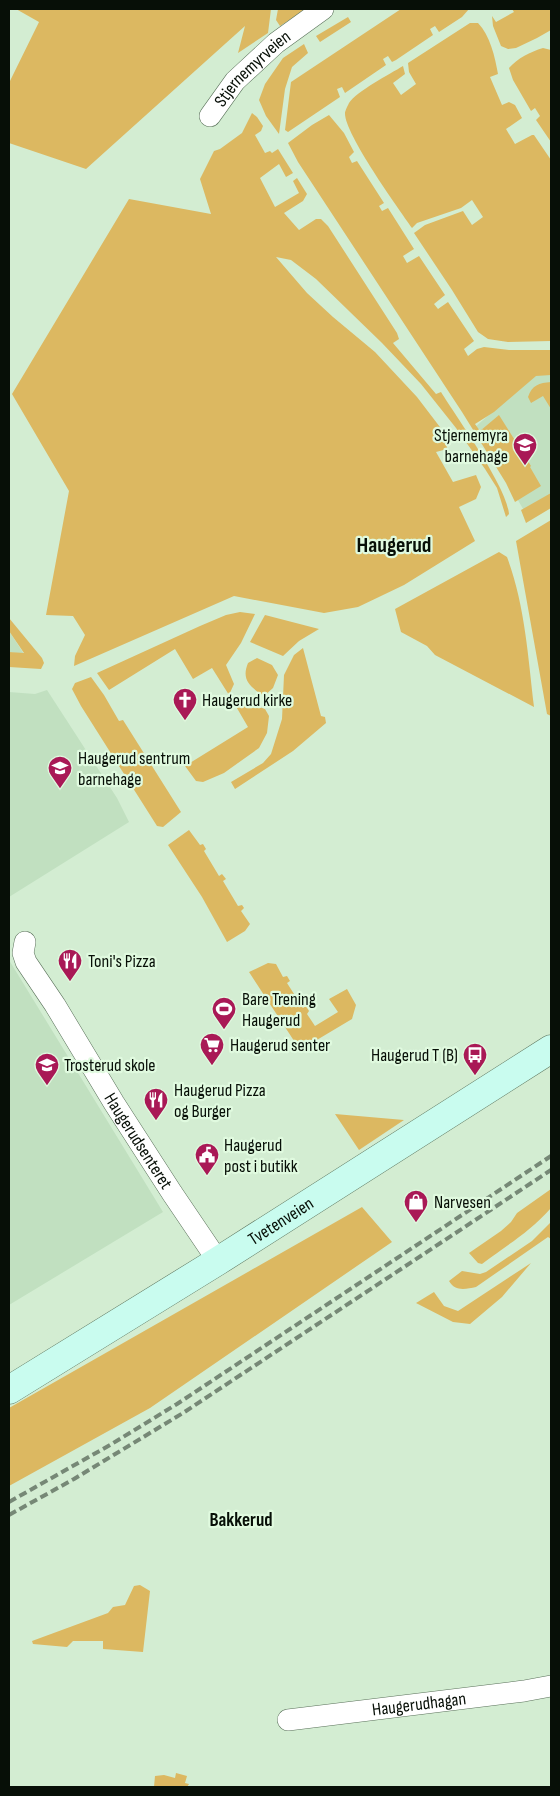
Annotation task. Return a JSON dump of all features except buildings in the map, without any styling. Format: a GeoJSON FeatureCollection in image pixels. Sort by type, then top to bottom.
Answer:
{"type":"FeatureCollection","features":[{"type":"Feature","properties":{"kind":"main road","name":"Tvetenveien"},"geometry":{"type":"LineString","coordinates":[[9,1390],[551,1049]]}},
{"type":"Feature","properties":{"kind":"street","name":"Stjernemyrveien"},"geometry":{"type":"LineString","coordinates":[[210,116],[242,74],[276,43],[324,9]]}},
{"type":"Feature","properties":{"kind":"street","name":"Haugerudsenteret"},"geometry":{"type":"LineString","coordinates":[[25,942],[23,953],[26,962],[55,1005],[140,1144],[218,1260]]}},
{"type":"Feature","properties":{"kind":"street","name":"Haugerudhagan"},"geometry":{"type":"LineString","coordinates":[[288,1720],[551,1686]]}},
{"type":"Feature","properties":{"kind":"shaded area"},"geometry":{"type":"Polygon","coordinates":[[[16,9],[271,9],[268,33],[238,53],[245,26],[86,169],[9,143],[9,83],[39,22],[16,9]]]}},
{"type":"Feature","properties":{"kind":"shaded area"},"geometry":{"type":"Polygon","coordinates":[[[278,9],[306,9],[280,26],[276,20],[278,9]]]}},
{"type":"Feature","properties":{"kind":"shaded area"},"geometry":{"type":"Polygon","coordinates":[[[401,9],[469,9],[462,17],[439,32],[435,26],[430,29],[433,35],[396,60],[392,62],[388,56],[383,59],[386,65],[345,93],[342,87],[337,89],[340,97],[288,132],[285,130],[291,82],[401,9]]]}},
{"type":"Feature","properties":{"kind":"shaded area"},"geometry":{"type":"Polygon","coordinates":[[[512,9],[551,9],[551,30],[516,48],[508,49],[501,46],[493,26],[492,16],[496,22],[514,12],[512,9]]]}},
{"type":"Feature","properties":{"kind":"shaded area"},"geometry":{"type":"Polygon","coordinates":[[[348,17],[351,22],[320,42],[316,36],[348,17]]]}},
{"type":"Feature","properties":{"kind":"shaded area"},"geometry":{"type":"Polygon","coordinates":[[[470,23],[478,23],[489,40],[498,74],[490,77],[502,105],[509,102],[515,105],[522,118],[506,129],[515,144],[534,135],[551,160],[551,341],[508,342],[488,339],[478,332],[414,233],[425,225],[463,211],[472,225],[483,217],[472,200],[461,208],[417,223],[412,228],[362,153],[347,123],[346,109],[353,98],[359,93],[403,66],[405,74],[393,83],[401,95],[416,84],[409,72],[408,63],[470,23]]]}},
{"type":"Feature","properties":{"kind":"shaded area"},"geometry":{"type":"Polygon","coordinates":[[[304,44],[308,53],[292,67],[285,89],[279,134],[266,116],[259,100],[265,84],[283,58],[304,44]]]}},
{"type":"Feature","properties":{"kind":"shaded area"},"geometry":{"type":"Polygon","coordinates":[[[543,48],[551,50],[551,142],[536,120],[540,116],[535,108],[531,111],[513,80],[509,68],[524,56],[543,48]]]}},
{"type":"Feature","properties":{"kind":"shaded area"},"geometry":{"type":"Polygon","coordinates":[[[252,113],[263,126],[261,131],[255,135],[265,153],[270,151],[272,153],[278,149],[293,173],[286,177],[279,164],[260,178],[275,207],[299,193],[293,181],[297,178],[307,194],[303,201],[284,213],[299,230],[316,219],[321,219],[328,226],[397,333],[399,339],[393,343],[436,394],[441,392],[491,470],[500,487],[509,514],[506,517],[497,488],[485,469],[421,384],[316,279],[291,260],[276,257],[307,293],[375,352],[417,397],[446,435],[447,449],[436,452],[453,482],[476,475],[481,487],[476,499],[459,507],[475,541],[404,585],[358,607],[324,613],[234,596],[74,666],[75,656],[85,635],[73,616],[46,615],[69,491],[12,394],[129,199],[211,214],[200,179],[214,151],[220,149],[242,133],[252,113]]]}},
{"type":"Feature","properties":{"kind":"shaded area"},"geometry":{"type":"Polygon","coordinates":[[[329,115],[344,133],[354,152],[349,157],[352,163],[357,161],[384,203],[379,206],[382,211],[388,208],[414,249],[403,256],[407,263],[419,256],[445,295],[434,304],[438,309],[448,302],[474,341],[464,349],[468,356],[477,349],[484,347],[509,350],[551,350],[551,375],[536,376],[494,412],[475,424],[480,431],[499,415],[531,466],[541,486],[515,502],[506,483],[462,412],[298,162],[288,143],[329,115]]]}},
{"type":"Feature","properties":{"kind":"shaded area","name":"Stjernemyra barnehage"},"geometry":{"type":"Polygon","coordinates":[[[551,373],[551,506],[529,519],[475,427],[534,376],[551,373]]]}},
{"type":"Feature","properties":{"kind":"shaded area"},"geometry":{"type":"Polygon","coordinates":[[[551,382],[551,409],[543,396],[531,403],[528,397],[534,387],[551,382]]]}},
{"type":"Feature","properties":{"kind":"shaded area"},"geometry":{"type":"Polygon","coordinates":[[[551,493],[551,508],[526,523],[521,510],[551,493]]]}},
{"type":"Feature","properties":{"kind":"shaded area"},"geometry":{"type":"Polygon","coordinates":[[[551,520],[551,716],[547,714],[516,541],[551,520]]]}},
{"type":"Feature","properties":{"kind":"shaded area"},"geometry":{"type":"Polygon","coordinates":[[[499,552],[507,557],[518,594],[525,631],[534,707],[435,655],[427,646],[401,632],[395,609],[499,552]]]}},
{"type":"Feature","properties":{"kind":"shaded area"},"geometry":{"type":"Polygon","coordinates":[[[240,612],[255,614],[241,643],[226,665],[234,684],[229,695],[212,668],[193,679],[175,649],[109,690],[97,673],[200,626],[226,615],[240,612]]]}},
{"type":"Feature","properties":{"kind":"shaded area"},"geometry":{"type":"Polygon","coordinates":[[[265,615],[319,629],[299,641],[283,656],[250,642],[265,615]]]}},
{"type":"Feature","properties":{"kind":"shaded area"},"geometry":{"type":"Polygon","coordinates":[[[9,618],[42,658],[44,663],[41,669],[9,667],[9,652],[24,653],[9,631],[9,618]]]}},
{"type":"Feature","properties":{"kind":"shaded area"},"geometry":{"type":"Polygon","coordinates":[[[9,631],[24,654],[9,652],[9,631]]]}},
{"type":"Feature","properties":{"kind":"shaded area"},"geometry":{"type":"Polygon","coordinates":[[[303,648],[321,716],[325,717],[326,723],[293,751],[235,789],[231,782],[263,763],[271,754],[282,719],[284,675],[294,655],[303,648]]]}},
{"type":"Feature","properties":{"kind":"shaded area"},"geometry":{"type":"Polygon","coordinates":[[[257,658],[272,665],[278,675],[273,688],[264,696],[251,686],[246,679],[248,663],[257,658]]]}},
{"type":"Feature","properties":{"kind":"shaded area"},"geometry":{"type":"Polygon","coordinates":[[[91,677],[119,721],[123,720],[181,812],[163,827],[157,826],[72,689],[75,683],[91,677]]]}},
{"type":"Feature","properties":{"kind":"shaded area","name":"Haugerud sentrum barnehage"},"geometry":{"type":"Polygon","coordinates":[[[47,690],[117,798],[129,822],[9,897],[9,692],[35,694],[47,690]]]}},
{"type":"Feature","properties":{"kind":"shaded area"},"geometry":{"type":"Polygon","coordinates":[[[242,701],[265,709],[269,716],[267,733],[259,748],[224,773],[203,782],[196,781],[185,766],[248,727],[234,703],[242,701]]]}},
{"type":"Feature","properties":{"kind":"shaded area"},"geometry":{"type":"Polygon","coordinates":[[[189,830],[200,845],[203,844],[206,849],[204,851],[219,876],[222,874],[226,879],[223,881],[238,906],[242,905],[244,908],[241,911],[250,924],[245,931],[227,942],[202,897],[168,845],[189,830]]]}},
{"type":"Feature","properties":{"kind":"shaded area","name":"Trosterud skole"},"geometry":{"type":"Polygon","coordinates":[[[9,960],[163,1212],[9,1305],[9,960]]]}},
{"type":"Feature","properties":{"kind":"shaded area"},"geometry":{"type":"Polygon","coordinates":[[[268,963],[276,964],[283,977],[287,976],[290,981],[287,983],[303,1008],[306,1006],[309,1011],[307,1014],[315,1026],[338,1012],[329,999],[347,989],[356,1005],[352,1019],[300,1050],[249,972],[268,963]]]}},
{"type":"Feature","properties":{"kind":"shaded area"},"geometry":{"type":"Polygon","coordinates":[[[335,1114],[404,1120],[359,1150],[335,1114]]]}},
{"type":"Feature","properties":{"kind":"shaded area"},"geometry":{"type":"Polygon","coordinates":[[[551,1189],[551,1208],[526,1231],[482,1264],[478,1263],[469,1253],[501,1231],[517,1213],[551,1189]]]}},
{"type":"Feature","properties":{"kind":"shaded area"},"geometry":{"type":"Polygon","coordinates":[[[362,1207],[392,1242],[150,1408],[9,1486],[9,1408],[362,1207]]]}},
{"type":"Feature","properties":{"kind":"shaded area"},"geometry":{"type":"Polygon","coordinates":[[[551,1222],[551,1239],[548,1237],[476,1287],[458,1288],[454,1287],[449,1281],[462,1271],[480,1274],[486,1272],[532,1241],[551,1222]]]}},
{"type":"Feature","properties":{"kind":"shaded area"},"geometry":{"type":"Polygon","coordinates":[[[531,1263],[502,1297],[470,1324],[453,1322],[416,1303],[434,1292],[444,1306],[458,1311],[531,1263]]]}},
{"type":"Feature","properties":{"kind":"shaded area"},"geometry":{"type":"Polygon","coordinates":[[[140,1585],[150,1591],[143,1652],[103,1649],[103,1641],[73,1641],[67,1647],[33,1644],[32,1641],[108,1613],[113,1607],[125,1605],[134,1586],[140,1585]]]}},
{"type":"Feature","properties":{"kind":"shaded area"},"geometry":{"type":"Polygon","coordinates":[[[176,1773],[187,1776],[185,1783],[189,1784],[187,1787],[154,1787],[155,1776],[164,1775],[175,1778],[176,1773]]]}},
{"type":"Feature","properties":{"kind":"railway"},"geometry":{"type":"LineString","coordinates":[[9,1502],[110,1445],[177,1404],[551,1156]]}},
{"type":"Feature","properties":{"kind":"railway"},"geometry":{"type":"LineString","coordinates":[[9,1515],[74,1479],[183,1413],[551,1170]]}},
{"type":"Feature","properties":{"kind":"place","name":"Stjernemyra barnehage"},"geometry":{"type":"Point","coordinates":[525,466]}},
{"type":"Feature","properties":{"kind":"place","name":"Haugerud kirke"},"geometry":{"type":"Point","coordinates":[185,721]}},
{"type":"Feature","properties":{"kind":"place","name":"Haugerud sentrum barnehage"},"geometry":{"type":"Point","coordinates":[60,789]}},
{"type":"Feature","properties":{"kind":"place","name":"Toni's Pizza"},"geometry":{"type":"Point","coordinates":[70,982]}},
{"type":"Feature","properties":{"kind":"place","name":"Bare Trening Haugerud"},"geometry":{"type":"Point","coordinates":[224,1030]}},
{"type":"Feature","properties":{"kind":"place","name":"Haugerud senter"},"geometry":{"type":"Point","coordinates":[212,1066]}},
{"type":"Feature","properties":{"kind":"place","name":"Haugerud T (B)"},"geometry":{"type":"Point","coordinates":[475,1076]}},
{"type":"Feature","properties":{"kind":"place","name":"Trosterud skole"},"geometry":{"type":"Point","coordinates":[47,1086]}},
{"type":"Feature","properties":{"kind":"place","name":"Haugerud Pizza og Burger"},"geometry":{"type":"Point","coordinates":[156,1121]}},
{"type":"Feature","properties":{"kind":"place","name":"Haugerud post i butikk"},"geometry":{"type":"Point","coordinates":[207,1176]}},
{"type":"Feature","properties":{"kind":"place","name":"Narvesen"},"geometry":{"type":"Point","coordinates":[416,1223]}},
{"type":"Feature","properties":{"kind":"district","name":"Haugerud"},"geometry":{"type":"Point","coordinates":[394,544]}},
{"type":"Feature","properties":{"kind":"district","name":"Bakkerud"},"geometry":{"type":"Point","coordinates":[241,1519]}}]}
